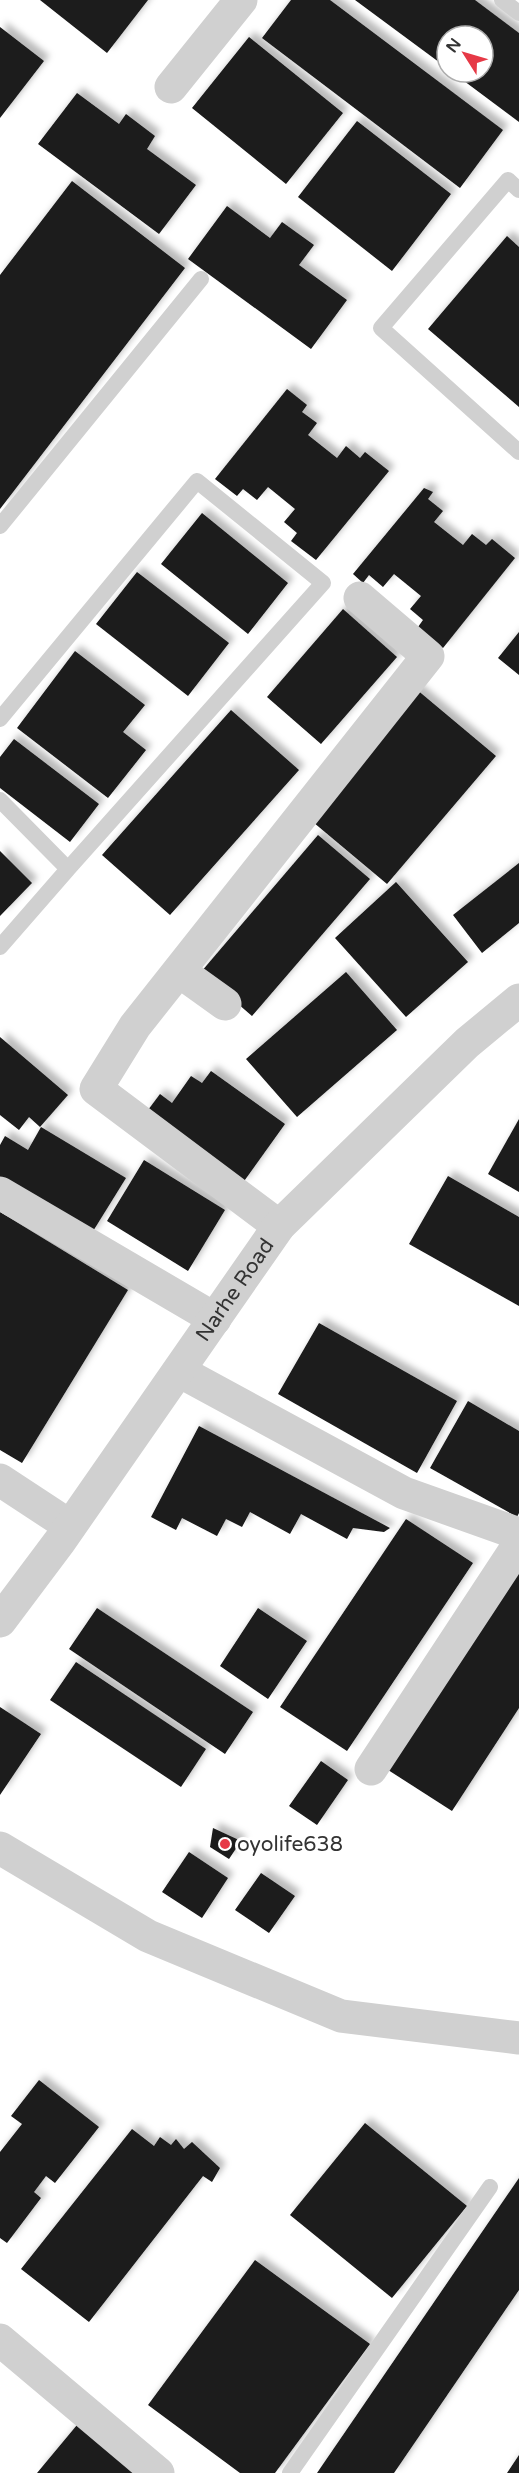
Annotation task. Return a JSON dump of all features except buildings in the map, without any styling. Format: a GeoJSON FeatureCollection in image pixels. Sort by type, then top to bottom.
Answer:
{"type":"FeatureCollection","features":[{"type":"Feature","properties":{"kind":"street"},"geometry":{"type":"LineString","coordinates":[[171,87],[241,0]]}},
{"type":"Feature","properties":{"kind":"street"},"geometry":{"type":"LineString","coordinates":[[279,1226],[96,1089],[135,1026],[428,656],[360,598]]}},
{"type":"Feature","properties":{"kind":"street"},"geometry":{"type":"LineString","coordinates":[[179,970],[225,1004]]}},
{"type":"Feature","properties":{"kind":"street","name":"Narhe Road"},"geometry":{"type":"LineString","coordinates":[[0,1621],[70,1526],[279,1226],[467,1043],[519,1000]]}},
{"type":"Feature","properties":{"kind":"street"},"geometry":{"type":"LineString","coordinates":[[0,1193],[215,1319]]}},
{"type":"Feature","properties":{"kind":"street"},"geometry":{"type":"LineString","coordinates":[[178,1371],[404,1493],[519,1534]]}},
{"type":"Feature","properties":{"kind":"street"},"geometry":{"type":"LineString","coordinates":[[0,1480],[70,1526]]}},
{"type":"Feature","properties":{"kind":"street"},"geometry":{"type":"LineString","coordinates":[[371,1769],[519,1544]]}},
{"type":"Feature","properties":{"kind":"street"},"geometry":{"type":"LineString","coordinates":[[0,1848],[148,1936],[341,2016],[519,2038]]}},
{"type":"Feature","properties":{"kind":"street"},"geometry":{"type":"LineString","coordinates":[[0,2340],[158,2473]]}},
{"type":"Feature","properties":{"kind":"lane"},"geometry":{"type":"LineString","coordinates":[[502,0],[519,14]]}},
{"type":"Feature","properties":{"kind":"lane"},"geometry":{"type":"LineString","coordinates":[[519,190],[508,180],[381,328],[519,452]]}},
{"type":"Feature","properties":{"kind":"lane"},"geometry":{"type":"LineString","coordinates":[[0,526],[201,279]]}},
{"type":"Feature","properties":{"kind":"lane"},"geometry":{"type":"LineString","coordinates":[[0,719],[197,481],[323,583],[0,947]]}},
{"type":"Feature","properties":{"kind":"lane"},"geometry":{"type":"LineString","coordinates":[[0,800],[68,869]]}},
{"type":"Feature","properties":{"kind":"lane"},"geometry":{"type":"LineString","coordinates":[[290,2473],[490,2187]]}},
{"type":"Feature","properties":{"kind":"place","name":"oyolife638"},"geometry":{"type":"Point","coordinates":[225,1844]}}]}
